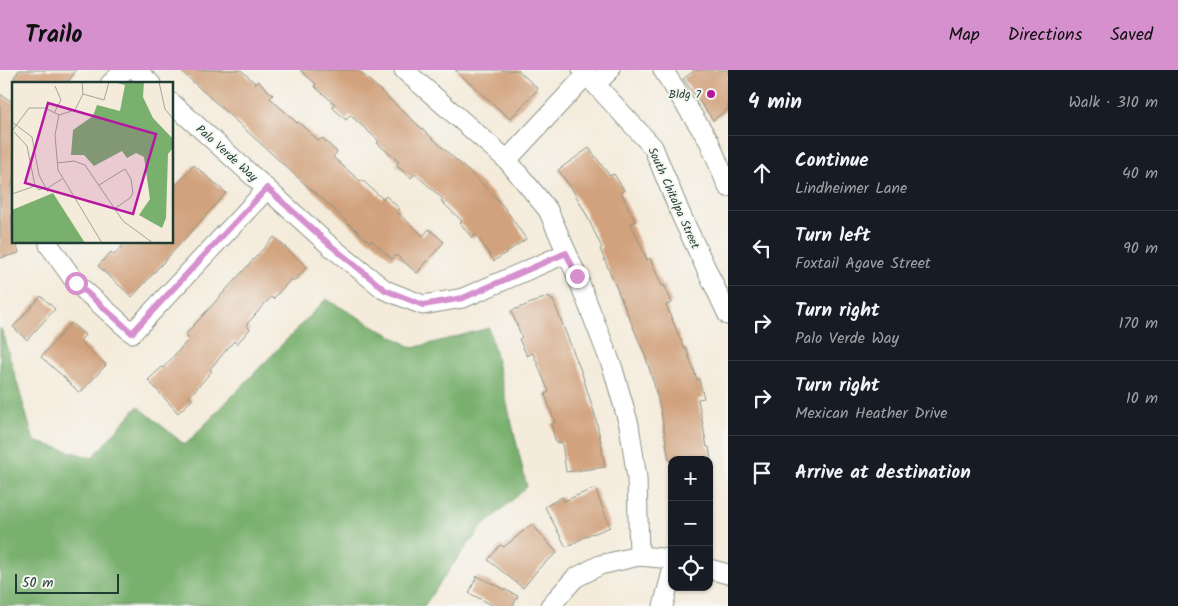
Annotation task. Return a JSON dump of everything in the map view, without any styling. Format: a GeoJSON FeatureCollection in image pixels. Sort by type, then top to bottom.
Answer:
{"type":"FeatureCollection","features":[{"type":"Feature","properties":{"kind":"street"},"geometry":{"type":"LineString","coordinates":[[112,82],[125,70]]}},
{"type":"Feature","properties":{"kind":"street"},"geometry":{"type":"LineString","coordinates":[[136,70],[149,82]]}},
{"type":"Feature","properties":{"kind":"street"},"geometry":{"type":"LineString","coordinates":[[404,70],[507,160],[548,210],[613,369],[629,425],[637,478],[639,556]]}},
{"type":"Feature","properties":{"kind":"street"},"geometry":{"type":"LineString","coordinates":[[507,160],[588,76],[610,70]]}},
{"type":"Feature","properties":{"kind":"street"},"geometry":{"type":"LineString","coordinates":[[663,70],[709,141],[728,187]]}},
{"type":"Feature","properties":{"kind":"street","name":"South Chitalpa Street"},"geometry":{"type":"LineString","coordinates":[[588,76],[653,147],[681,215],[728,315]]}},
{"type":"Feature","properties":{"kind":"street","name":"Palo Verde Way"},"geometry":{"type":"LineString","coordinates":[[174,105],[329,244],[385,290],[423,305],[463,298],[566,253]]}},
{"type":"Feature","properties":{"kind":"street"},"geometry":{"type":"LineString","coordinates":[[49,244],[76,283],[132,333],[267,188]]}},
{"type":"Feature","properties":{"kind":"street"},"geometry":{"type":"LineString","coordinates":[[550,606],[575,578],[600,565],[639,556],[668,560]]}},
{"type":"Feature","properties":{"kind":"street"},"geometry":{"type":"LineString","coordinates":[[713,570],[728,574]]}},
{"type":"Feature","properties":{"kind":"street"},"geometry":{"type":"LineString","coordinates":[[663,606],[668,587]]}},
{"type":"Feature","properties":{"kind":"green space"},"geometry":{"type":"Polygon","coordinates":[[[326,299],[413,348],[489,328],[527,487],[482,527],[424,606],[0,606],[0,328],[34,441],[92,458],[138,406],[185,445],[326,299]]]}},
{"type":"Feature","properties":{"kind":"building"},"geometry":{"type":"Polygon","coordinates":[[[19,70],[76,70],[68,82],[21,82],[14,78],[19,70]]]}},
{"type":"Feature","properties":{"kind":"building"},"geometry":{"type":"Polygon","coordinates":[[[180,70],[241,70],[256,84],[258,81],[273,95],[270,98],[319,141],[322,138],[337,152],[333,157],[383,199],[386,196],[400,209],[397,212],[423,236],[429,229],[444,242],[417,273],[396,255],[392,259],[349,224],[180,70]]]}},
{"type":"Feature","properties":{"kind":"building"},"geometry":{"type":"Polygon","coordinates":[[[300,70],[358,70],[491,192],[526,239],[494,261],[476,235],[472,238],[460,223],[462,221],[441,201],[443,199],[415,174],[411,178],[396,165],[399,162],[377,143],[379,141],[350,115],[346,120],[332,107],[335,104],[314,86],[316,84],[300,70]]]}},
{"type":"Feature","properties":{"kind":"building"},"geometry":{"type":"Polygon","coordinates":[[[455,70],[518,70],[538,89],[510,119],[455,70]]]}},
{"type":"Feature","properties":{"kind":"building","name":"Bldg 7"},"geometry":{"type":"Polygon","coordinates":[[[695,70],[728,70],[728,109],[713,120],[683,79],[695,70]]]}},
{"type":"Feature","properties":{"kind":"building"},"geometry":{"type":"Polygon","coordinates":[[[0,94],[12,102],[12,244],[17,244],[19,253],[0,258],[0,94]]]}},
{"type":"Feature","properties":{"kind":"building"},"geometry":{"type":"Polygon","coordinates":[[[589,148],[610,176],[614,174],[624,190],[621,192],[635,222],[631,223],[647,260],[650,258],[662,286],[664,285],[672,303],[666,305],[684,348],[686,348],[697,380],[699,379],[704,398],[698,399],[710,456],[668,456],[661,412],[645,355],[600,249],[602,248],[585,212],[572,189],[558,170],[589,148]]]}},
{"type":"Feature","properties":{"kind":"building"},"geometry":{"type":"Polygon","coordinates":[[[194,165],[226,193],[132,297],[98,266],[111,252],[114,255],[124,244],[174,244],[174,188],[194,165]]]}},
{"type":"Feature","properties":{"kind":"building"},"geometry":{"type":"Polygon","coordinates":[[[274,237],[307,267],[294,281],[291,279],[273,299],[271,297],[246,325],[250,329],[237,344],[234,341],[210,369],[212,371],[189,397],[192,400],[178,413],[148,380],[163,368],[189,339],[185,335],[274,237]]]}},
{"type":"Feature","properties":{"kind":"building"},"geometry":{"type":"Polygon","coordinates":[[[41,296],[55,309],[27,340],[13,327],[41,296]]]}},
{"type":"Feature","properties":{"kind":"building"},"geometry":{"type":"Polygon","coordinates":[[[549,296],[553,300],[581,371],[595,415],[605,467],[566,472],[562,442],[556,443],[551,424],[555,423],[545,394],[549,392],[533,353],[527,356],[519,339],[522,337],[511,311],[549,296]]]}},
{"type":"Feature","properties":{"kind":"building"},"geometry":{"type":"Polygon","coordinates":[[[71,323],[85,335],[80,341],[106,365],[80,393],[41,357],[71,323]]]}},
{"type":"Feature","properties":{"kind":"building"},"geometry":{"type":"Polygon","coordinates":[[[595,488],[610,527],[592,533],[566,547],[545,507],[562,497],[564,501],[595,488]]]}},
{"type":"Feature","properties":{"kind":"building"},"geometry":{"type":"Polygon","coordinates":[[[532,524],[557,553],[540,567],[523,588],[488,560],[500,545],[504,547],[532,524]]]}},
{"type":"Feature","properties":{"kind":"building"},"geometry":{"type":"Polygon","coordinates":[[[477,576],[518,596],[513,606],[494,606],[469,593],[477,576]]]}},
{"type":"Feature","properties":{"kind":"place","name":"Bldg 7"},"geometry":{"type":"Point","coordinates":[711,94]}},
{"type":"Feature","properties":{"kind":"route"},"geometry":{"type":"LineString","coordinates":[[76,283],[132,333],[267,188],[329,244],[385,290],[423,305],[463,298],[566,253],[577,276]]}}]}
